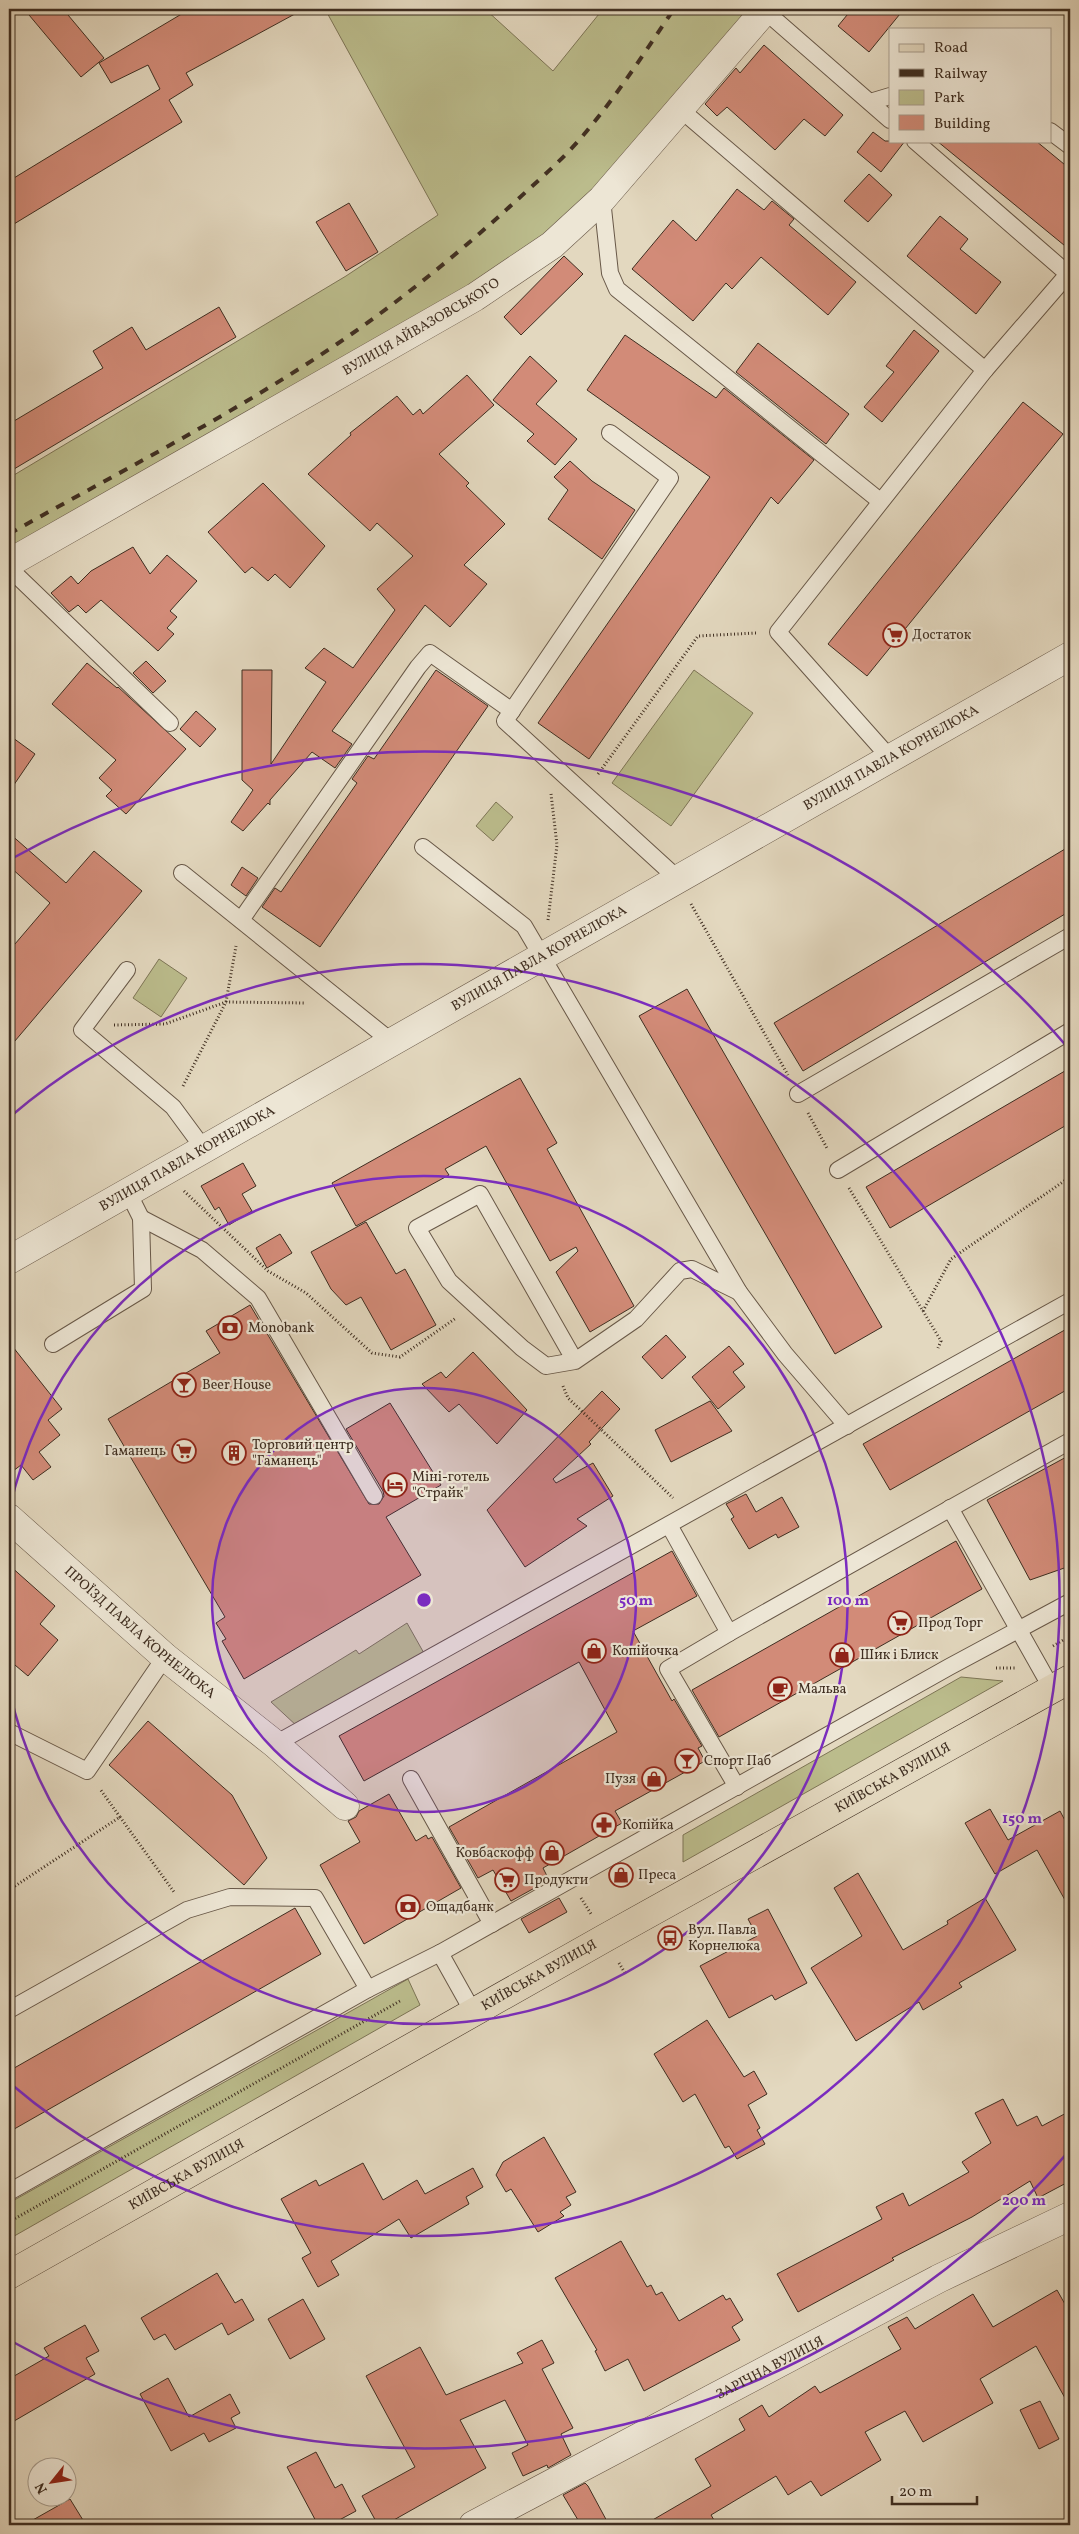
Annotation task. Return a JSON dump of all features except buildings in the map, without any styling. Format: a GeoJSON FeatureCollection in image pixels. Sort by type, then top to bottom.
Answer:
{"type":"FeatureCollection","features":[{"type":"Feature","properties":{"kind":"main road","name":"КИЇВСЬКА ВУЛИЦЯ"},"geometry":{"type":"LineString","coordinates":[[9,2274],[473,2012],[1061,1684]]}},
{"type":"Feature","properties":{"kind":"street","name":"ВУЛИЦЯ АЙВАЗОВСЬКОГО"},"geometry":{"type":"LineString","coordinates":[[9,563],[475,297],[552,245],[602,199],[766,10]]}},
{"type":"Feature","properties":{"kind":"street","name":"ВУЛИЦЯ ПАВЛА КОРНЕЛЮКА"},"geometry":{"type":"LineString","coordinates":[[9,1260],[890,758],[1068,663]]}},
{"type":"Feature","properties":{"kind":"street","name":"ПРОЇЗД ПАВЛА КОРНЕЛЮКА"},"geometry":{"type":"LineString","coordinates":[[9,1518],[165,1657],[275,1744],[345,1806]]}},
{"type":"Feature","properties":{"kind":"street","name":"ЗАРІЧНА ВУЛИЦЯ"},"geometry":{"type":"LineString","coordinates":[[473,2525],[938,2278],[1070,2216]]}},
{"type":"Feature","properties":{"kind":"lane"},"geometry":{"type":"LineString","coordinates":[[766,10],[889,119]]}},
{"type":"Feature","properties":{"kind":"lane"},"geometry":{"type":"LineString","coordinates":[[870,102],[889,96]]}},
{"type":"Feature","properties":{"kind":"lane"},"geometry":{"type":"LineString","coordinates":[[680,109],[985,370]]}},
{"type":"Feature","properties":{"kind":"lane"},"geometry":{"type":"LineString","coordinates":[[1052,132],[1070,146]]}},
{"type":"Feature","properties":{"kind":"lane"},"geometry":{"type":"LineString","coordinates":[[890,758],[778,632],[985,370],[1069,274],[916,142]]}},
{"type":"Feature","properties":{"kind":"lane"},"geometry":{"type":"LineString","coordinates":[[602,199],[610,273],[617,289],[880,501]]}},
{"type":"Feature","properties":{"kind":"lane"},"geometry":{"type":"LineString","coordinates":[[610,433],[670,478],[505,721],[678,879]]}},
{"type":"Feature","properties":{"kind":"lane"},"geometry":{"type":"LineString","coordinates":[[9,568],[170,722]]}},
{"type":"Feature","properties":{"kind":"lane"},"geometry":{"type":"LineString","coordinates":[[241,920],[418,667],[430,653],[512,711]]}},
{"type":"Feature","properties":{"kind":"lane"},"geometry":{"type":"LineString","coordinates":[[424,847],[524,926],[544,956],[739,1292],[785,1354],[847,1426]]}},
{"type":"Feature","properties":{"kind":"lane"},"geometry":{"type":"LineString","coordinates":[[182,873],[392,1042]]}},
{"type":"Feature","properties":{"kind":"lane"},"geometry":{"type":"LineString","coordinates":[[798,1094],[1070,936]]}},
{"type":"Feature","properties":{"kind":"lane"},"geometry":{"type":"LineString","coordinates":[[127,970],[82,1030],[173,1107],[204,1149]]}},
{"type":"Feature","properties":{"kind":"lane"},"geometry":{"type":"LineString","coordinates":[[838,1170],[1070,1031]]}},
{"type":"Feature","properties":{"kind":"lane"},"geometry":{"type":"LineString","coordinates":[[53,1344],[143,1289],[141,1218],[128,1192]]}},
{"type":"Feature","properties":{"kind":"lane"},"geometry":{"type":"LineString","coordinates":[[575,1360],[480,1194],[417,1228],[449,1281],[522,1348],[546,1366],[575,1360],[636,1319],[680,1271],[692,1269],[739,1292]]}},
{"type":"Feature","properties":{"kind":"lane"},"geometry":{"type":"LineString","coordinates":[[141,1218],[202,1250],[258,1298],[374,1496]]}},
{"type":"Feature","properties":{"kind":"lane"},"geometry":{"type":"LineString","coordinates":[[275,1744],[1070,1302]]}},
{"type":"Feature","properties":{"kind":"lane"},"geometry":{"type":"LineString","coordinates":[[737,1787],[668,1669],[1070,1440]]}},
{"type":"Feature","properties":{"kind":"lane"},"geometry":{"type":"LineString","coordinates":[[950,1508],[1019,1630],[1061,1684]]}},
{"type":"Feature","properties":{"kind":"lane"},"geometry":{"type":"LineString","coordinates":[[669,1525],[729,1633]]}},
{"type":"Feature","properties":{"kind":"lane"},"geometry":{"type":"LineString","coordinates":[[9,2192],[368,1989],[440,1953],[1070,1602]]}},
{"type":"Feature","properties":{"kind":"lane"},"geometry":{"type":"LineString","coordinates":[[9,1732],[87,1771],[165,1657]]}},
{"type":"Feature","properties":{"kind":"lane"},"geometry":{"type":"LineString","coordinates":[[411,1779],[492,1924]]}},
{"type":"Feature","properties":{"kind":"lane"},"geometry":{"type":"LineString","coordinates":[[9,2010],[187,1910],[230,1897],[315,1898],[368,1989]]}},
{"type":"Feature","properties":{"kind":"lane"},"geometry":{"type":"LineString","coordinates":[[440,1953],[473,2012]]}},
{"type":"Feature","properties":{"kind":"path"},"geometry":{"type":"LineString","coordinates":[[584,793],[698,636],[778,632]]}},
{"type":"Feature","properties":{"kind":"path"},"geometry":{"type":"LineString","coordinates":[[544,956],[557,844],[546,759]]}},
{"type":"Feature","properties":{"kind":"path"},"geometry":{"type":"LineString","coordinates":[[678,879],[798,1094],[838,1170],[941,1341],[925,1383]]}},
{"type":"Feature","properties":{"kind":"path"},"geometry":{"type":"LineString","coordinates":[[173,1107],[226,1002],[241,920]]}},
{"type":"Feature","properties":{"kind":"path"},"geometry":{"type":"LineString","coordinates":[[89,1022],[110,1025],[165,1024],[226,1002],[344,1004]]}},
{"type":"Feature","properties":{"kind":"path"},"geometry":{"type":"LineString","coordinates":[[168,1170],[188,1196],[268,1271],[306,1293],[372,1353],[400,1358],[475,1304]]}},
{"type":"Feature","properties":{"kind":"path"},"geometry":{"type":"LineString","coordinates":[[922,1312],[951,1259],[1070,1177]]}},
{"type":"Feature","properties":{"kind":"path"},"geometry":{"type":"LineString","coordinates":[[554,1364],[568,1398],[673,1497],[685,1516]]}},
{"type":"Feature","properties":{"kind":"path"},"geometry":{"type":"LineString","coordinates":[[87,1771],[187,1910]]}},
{"type":"Feature","properties":{"kind":"path"},"geometry":{"type":"LineString","coordinates":[[9,1890],[120,1818]]}},
{"type":"Feature","properties":{"kind":"path"},"geometry":{"type":"LineString","coordinates":[[9,2222],[405,1998]]}},
{"type":"Feature","properties":{"kind":"green space"},"geometry":{"type":"Polygon","coordinates":[[[325,9],[485,9],[553,71],[603,9],[766,9],[552,245],[9,563],[9,478],[346,276],[438,215],[325,9]]]}},
{"type":"Feature","properties":{"kind":"green space"},"geometry":{"type":"Polygon","coordinates":[[[694,670],[753,713],[671,826],[612,783],[694,670]]]}},
{"type":"Feature","properties":{"kind":"green space"},"geometry":{"type":"Polygon","coordinates":[[[496,802],[513,817],[493,841],[476,826],[496,802]]]}},
{"type":"Feature","properties":{"kind":"green space"},"geometry":{"type":"Polygon","coordinates":[[[159,959],[187,978],[161,1017],[133,998],[159,959]]]}},
{"type":"Feature","properties":{"kind":"green space"},"geometry":{"type":"Polygon","coordinates":[[[407,1623],[425,1655],[298,1727],[271,1702],[356,1650],[359,1654],[407,1623]]]}},
{"type":"Feature","properties":{"kind":"green space"},"geometry":{"type":"Polygon","coordinates":[[[961,1677],[1003,1681],[683,1862],[683,1835],[961,1677]]]}},
{"type":"Feature","properties":{"kind":"green space"},"geometry":{"type":"Polygon","coordinates":[[[408,1979],[420,2005],[9,2239],[9,2203],[408,1979]]]}},
{"type":"Feature","properties":{"kind":"railway"},"geometry":{"type":"LineString","coordinates":[[9,534],[257,395],[337,344],[424,280],[466,246],[568,152],[621,87],[674,9]]}},
{"type":"Feature","properties":{"kind":"place","name":"Достаток"},"geometry":{"type":"Point","coordinates":[895,635]}},
{"type":"Feature","properties":{"kind":"place","name":"Monobank"},"geometry":{"type":"Point","coordinates":[230,1328]}},
{"type":"Feature","properties":{"kind":"place","name":"Beer House"},"geometry":{"type":"Point","coordinates":[184,1385]}},
{"type":"Feature","properties":{"kind":"place","name":"Гаманець"},"geometry":{"type":"Point","coordinates":[184,1451]}},
{"type":"Feature","properties":{"kind":"place","name":"Торговий центр \"Гаманець\""},"geometry":{"type":"Point","coordinates":[234,1453]}},
{"type":"Feature","properties":{"kind":"place","name":"Міні-готель \"Страйк\""},"geometry":{"type":"Point","coordinates":[395,1485]}},
{"type":"Feature","properties":{"kind":"place","name":"Прод Торг"},"geometry":{"type":"Point","coordinates":[900,1623]}},
{"type":"Feature","properties":{"kind":"place","name":"Копійочка"},"geometry":{"type":"Point","coordinates":[594,1651]}},
{"type":"Feature","properties":{"kind":"place","name":"Шик і Блиск"},"geometry":{"type":"Point","coordinates":[842,1655]}},
{"type":"Feature","properties":{"kind":"place","name":"Мальва"},"geometry":{"type":"Point","coordinates":[780,1689]}},
{"type":"Feature","properties":{"kind":"place","name":"Спорт Паб"},"geometry":{"type":"Point","coordinates":[687,1761]}},
{"type":"Feature","properties":{"kind":"place","name":"Пузя"},"geometry":{"type":"Point","coordinates":[654,1779]}},
{"type":"Feature","properties":{"kind":"place","name":"Копійка"},"geometry":{"type":"Point","coordinates":[604,1825]}},
{"type":"Feature","properties":{"kind":"place","name":"Ковбаскофф"},"geometry":{"type":"Point","coordinates":[552,1853]}},
{"type":"Feature","properties":{"kind":"place","name":"Преса"},"geometry":{"type":"Point","coordinates":[621,1875]}},
{"type":"Feature","properties":{"kind":"place","name":"Продукти"},"geometry":{"type":"Point","coordinates":[507,1880]}},
{"type":"Feature","properties":{"kind":"place","name":"Ощадбанк"},"geometry":{"type":"Point","coordinates":[408,1907]}},
{"type":"Feature","properties":{"kind":"place","name":"Вул. Павла Корнелюка"},"geometry":{"type":"Point","coordinates":[670,1938]}}]}
